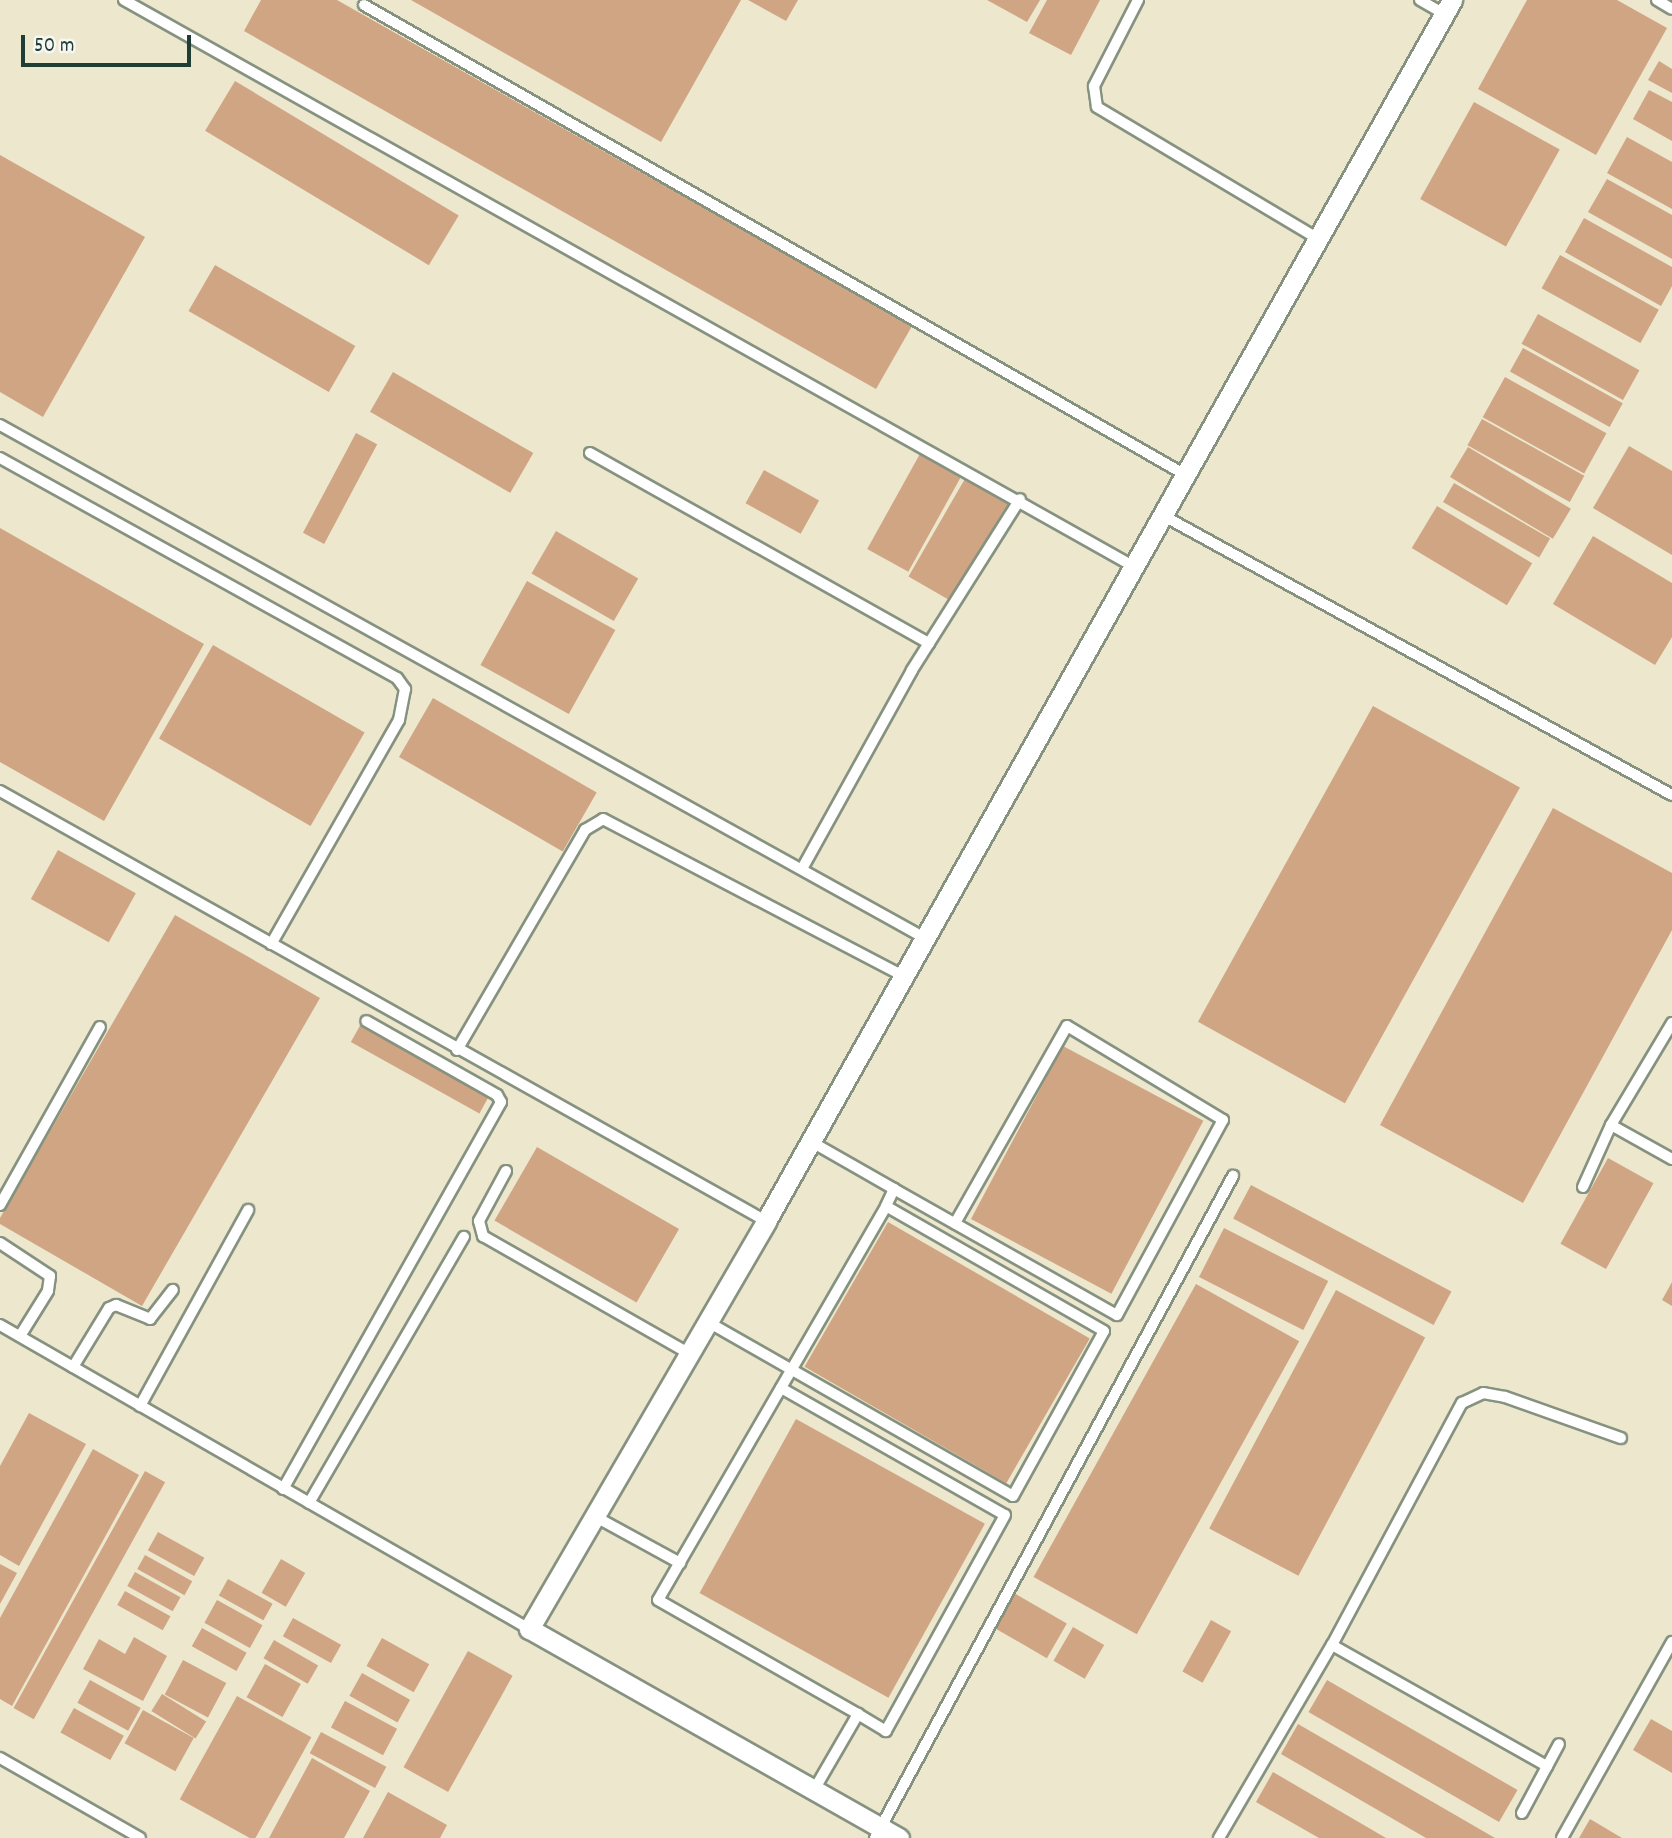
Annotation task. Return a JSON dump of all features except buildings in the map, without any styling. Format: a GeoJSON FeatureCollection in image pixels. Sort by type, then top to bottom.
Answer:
{"type":"FeatureCollection","features":[{"type":"Feature","properties":{"kind":"street"},"geometry":{"type":"LineString","coordinates":[[899,1838],[877,1833],[814,1790],[529,1629],[766,1221],[923,937],[1448,7]]}},
{"type":"Feature","properties":{"kind":"lane"},"geometry":{"type":"LineString","coordinates":[[124,0],[1020,499],[1133,566]]}},
{"type":"Feature","properties":{"kind":"lane"},"geometry":{"type":"LineString","coordinates":[[1138,0],[1094,86],[1097,107],[1317,238]]}},
{"type":"Feature","properties":{"kind":"lane"},"geometry":{"type":"LineString","coordinates":[[1420,0],[1448,7]]}},
{"type":"Feature","properties":{"kind":"lane"},"geometry":{"type":"LineString","coordinates":[[1657,0],[1672,9]]}},
{"type":"Feature","properties":{"kind":"lane"},"geometry":{"type":"LineString","coordinates":[[364,5],[1184,474]]}},
{"type":"Feature","properties":{"kind":"lane"},"geometry":{"type":"LineString","coordinates":[[0,425],[803,867],[923,937]]}},
{"type":"Feature","properties":{"kind":"lane"},"geometry":{"type":"LineString","coordinates":[[590,453],[929,643]]}},
{"type":"Feature","properties":{"kind":"lane"},"geometry":{"type":"LineString","coordinates":[[0,458],[397,678],[405,690],[400,720],[271,944]]}},
{"type":"Feature","properties":{"kind":"lane"},"geometry":{"type":"LineString","coordinates":[[803,867],[929,643],[1020,499]]}},
{"type":"Feature","properties":{"kind":"lane"},"geometry":{"type":"LineString","coordinates":[[1162,515],[1672,795]]}},
{"type":"Feature","properties":{"kind":"lane"},"geometry":{"type":"LineString","coordinates":[[0,791],[457,1050],[766,1221]]}},
{"type":"Feature","properties":{"kind":"lane"},"geometry":{"type":"LineString","coordinates":[[457,1050],[585,830],[603,819],[902,975]]}},
{"type":"Feature","properties":{"kind":"lane"},"geometry":{"type":"LineString","coordinates":[[284,1489],[501,1102],[497,1095],[366,1021]]}},
{"type":"Feature","properties":{"kind":"lane"},"geometry":{"type":"LineString","coordinates":[[1583,1187],[1611,1125],[1672,1023]]}},
{"type":"Feature","properties":{"kind":"lane"},"geometry":{"type":"LineString","coordinates":[[810,1141],[1117,1315],[1223,1120],[1067,1026],[955,1223]]}},
{"type":"Feature","properties":{"kind":"lane"},"geometry":{"type":"LineString","coordinates":[[0,1205],[100,1027]]}},
{"type":"Feature","properties":{"kind":"lane"},"geometry":{"type":"LineString","coordinates":[[1611,1125],[1672,1159]]}},
{"type":"Feature","properties":{"kind":"lane"},"geometry":{"type":"LineString","coordinates":[[506,1171],[479,1221],[483,1236],[690,1354]]}},
{"type":"Feature","properties":{"kind":"lane"},"geometry":{"type":"LineString","coordinates":[[877,1833],[1233,1176]]}},
{"type":"Feature","properties":{"kind":"lane"},"geometry":{"type":"LineString","coordinates":[[781,1388],[1005,1515],[886,1731],[658,1601],[894,1189]]}},
{"type":"Feature","properties":{"kind":"lane"},"geometry":{"type":"LineString","coordinates":[[708,1322],[1013,1496],[1104,1331],[886,1206]]}},
{"type":"Feature","properties":{"kind":"lane"},"geometry":{"type":"LineString","coordinates":[[140,1406],[248,1210]]}},
{"type":"Feature","properties":{"kind":"lane"},"geometry":{"type":"LineString","coordinates":[[309,1503],[464,1237]]}},
{"type":"Feature","properties":{"kind":"lane"},"geometry":{"type":"LineString","coordinates":[[0,1242],[50,1276],[48,1291],[20,1336]]}},
{"type":"Feature","properties":{"kind":"lane"},"geometry":{"type":"LineString","coordinates":[[73,1367],[109,1308],[116,1305],[150,1319],[173,1290]]}},
{"type":"Feature","properties":{"kind":"lane"},"geometry":{"type":"LineString","coordinates":[[0,1325],[529,1629]]}},
{"type":"Feature","properties":{"kind":"lane"},"geometry":{"type":"LineString","coordinates":[[1219,1838],[1332,1645],[1458,1410],[1471,1396],[1505,1397],[1621,1438]]}},
{"type":"Feature","properties":{"kind":"lane"},"geometry":{"type":"LineString","coordinates":[[596,1517],[680,1563]]}},
{"type":"Feature","properties":{"kind":"lane"},"geometry":{"type":"LineString","coordinates":[[1562,1838],[1672,1642]]}},
{"type":"Feature","properties":{"kind":"lane"},"geometry":{"type":"LineString","coordinates":[[1332,1645],[1547,1766]]}},
{"type":"Feature","properties":{"kind":"lane"},"geometry":{"type":"LineString","coordinates":[[814,1790],[858,1714]]}},
{"type":"Feature","properties":{"kind":"lane"},"geometry":{"type":"LineString","coordinates":[[1522,1813],[1559,1744]]}},
{"type":"Feature","properties":{"kind":"lane"},"geometry":{"type":"LineString","coordinates":[[0,1758],[140,1838]]}}]}
